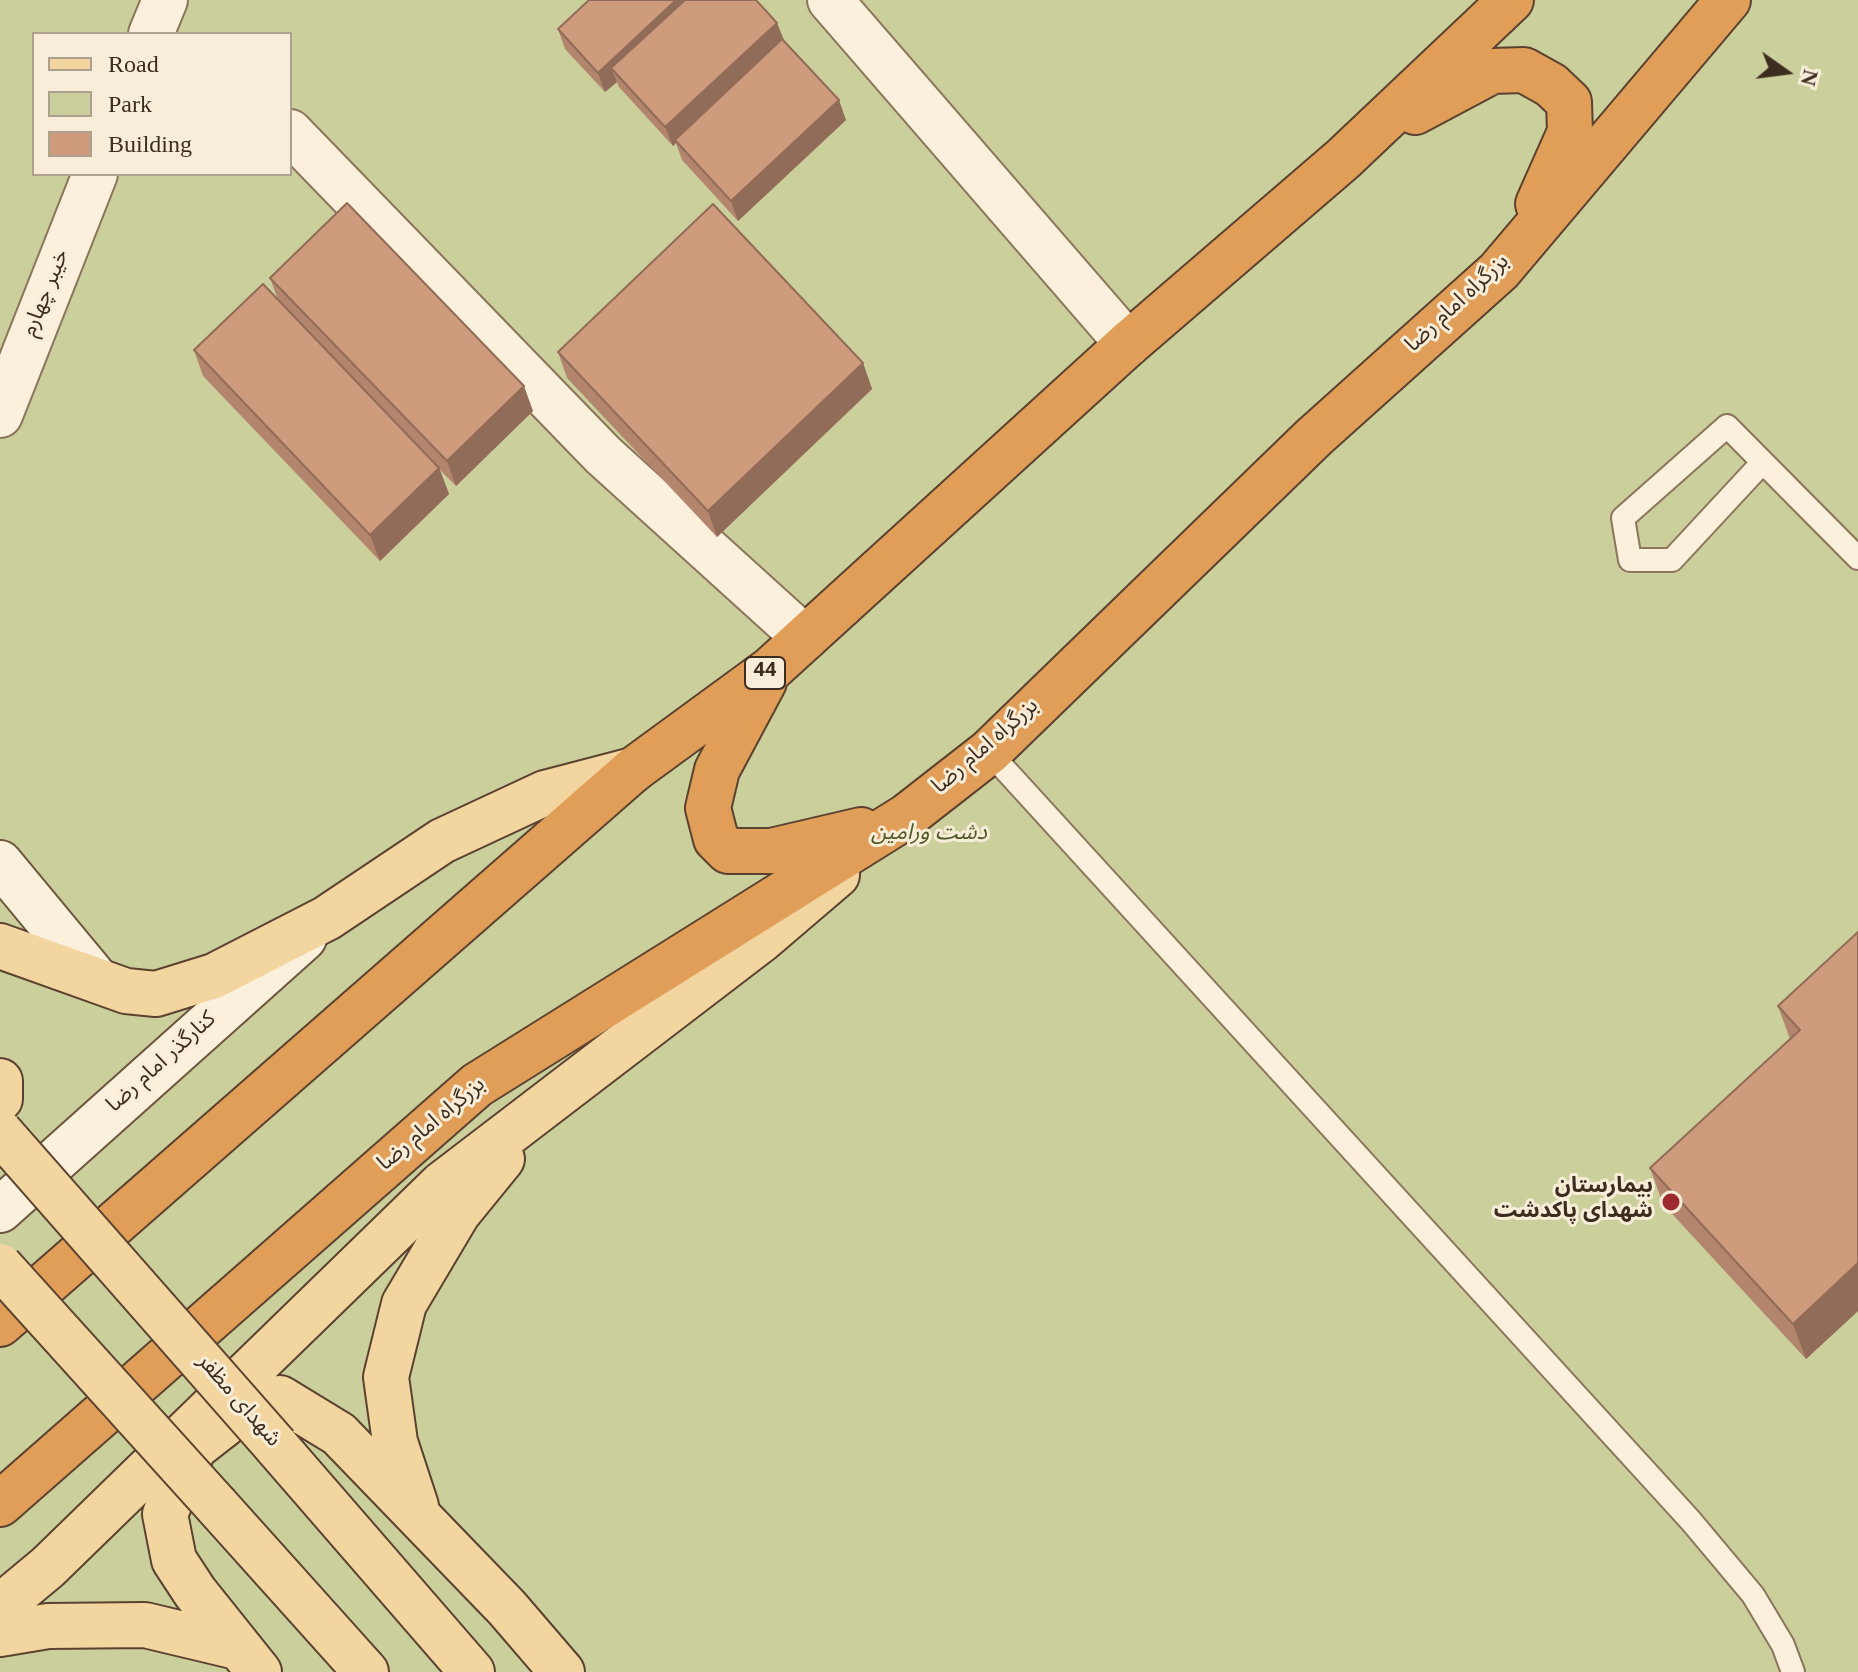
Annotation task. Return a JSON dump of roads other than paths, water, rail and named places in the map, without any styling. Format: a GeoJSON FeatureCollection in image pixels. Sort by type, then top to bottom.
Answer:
{"type":"FeatureCollection","features":[{"type":"Feature","properties":{"kind":"highway","name":"44"},"geometry":{"type":"LineString","coordinates":[[0,1324],[633,770],[771,669],[1128,344],[1343,159],[1511,0]]}},
{"type":"Feature","properties":{"kind":"highway","name":"بزرگراه امام رضا"},"geometry":{"type":"LineString","coordinates":[[0,1504],[477,1085],[907,816],[989,752],[1314,437],[1499,271],[1728,0]]}},
{"type":"Feature","properties":{"kind":"highway"},"geometry":{"type":"LineString","coordinates":[[1343,159],[1430,102],[1492,71],[1524,70],[1551,85],[1569,102],[1570,132],[1550,183],[1499,271]]}},
{"type":"Feature","properties":{"kind":"highway"},"geometry":{"type":"LineString","coordinates":[[771,669],[717,770],[708,808],[716,839],[728,851],[771,851],[823,842],[907,816]]}},
{"type":"Feature","properties":{"kind":"main road"},"geometry":{"type":"LineString","coordinates":[[0,946],[126,991],[156,994],[214,976],[327,918],[442,841],[545,793],[633,770]]}},
{"type":"Feature","properties":{"kind":"main road"},"geometry":{"type":"LineString","coordinates":[[0,1607],[48,1567],[442,1184],[761,940],[907,816]]}},
{"type":"Feature","properties":{"kind":"main road"},"geometry":{"type":"LineString","coordinates":[[0,1081],[0,1099]]}},
{"type":"Feature","properties":{"kind":"main road"},"geometry":{"type":"LineString","coordinates":[[419,1516],[395,1442],[386,1377],[404,1304],[458,1213],[544,1106]]}},
{"type":"Feature","properties":{"kind":"main road","name":"شهدای مظفر"},"geometry":{"type":"LineString","coordinates":[[0,1132],[472,1672]]}},
{"type":"Feature","properties":{"kind":"main road"},"geometry":{"type":"LineString","coordinates":[[0,1266],[366,1672]]}},
{"type":"Feature","properties":{"kind":"main road"},"geometry":{"type":"LineString","coordinates":[[248,1659],[174,1560],[165,1514],[194,1448],[239,1413],[280,1398],[339,1434],[562,1672]]}},
{"type":"Feature","properties":{"kind":"main road"},"geometry":{"type":"LineString","coordinates":[[0,1634],[48,1626],[145,1625],[248,1659]]}},
{"type":"Feature","properties":{"kind":"street"},"geometry":{"type":"LineString","coordinates":[[152,32],[165,0]]}},
{"type":"Feature","properties":{"kind":"street"},"geometry":{"type":"LineString","coordinates":[[830,0],[1128,344]]}},
{"type":"Feature","properties":{"kind":"street"},"geometry":{"type":"LineString","coordinates":[[292,134],[603,455],[805,638]]}},
{"type":"Feature","properties":{"kind":"street","name":"خیبر چهارم"},"geometry":{"type":"LineString","coordinates":[[0,415],[94,176]]}},
{"type":"Feature","properties":{"kind":"street"},"geometry":{"type":"LineString","coordinates":[[0,863],[97,980]]}},
{"type":"Feature","properties":{"kind":"street","name":"کنارگذر امام رضا"},"geometry":{"type":"LineString","coordinates":[[0,1210],[327,918]]}},
{"type":"Feature","properties":{"kind":"lane"},"geometry":{"type":"LineString","coordinates":[[1762,463],[1672,560],[1630,560],[1623,518],[1727,426],[1858,558]]}},
{"type":"Feature","properties":{"kind":"lane"},"geometry":{"type":"LineString","coordinates":[[989,752],[1691,1521],[1753,1595],[1783,1645],[1793,1672]]}},
{"type":"Feature","properties":{"kind":"place","name":"بیمارستان شهدای پاکدشت"},"geometry":{"type":"Point","coordinates":[1671,1202]}},
{"type":"Feature","properties":{"kind":"park label","name":"دشت ورامین"},"geometry":{"type":"Point","coordinates":[929,836]}}]}
